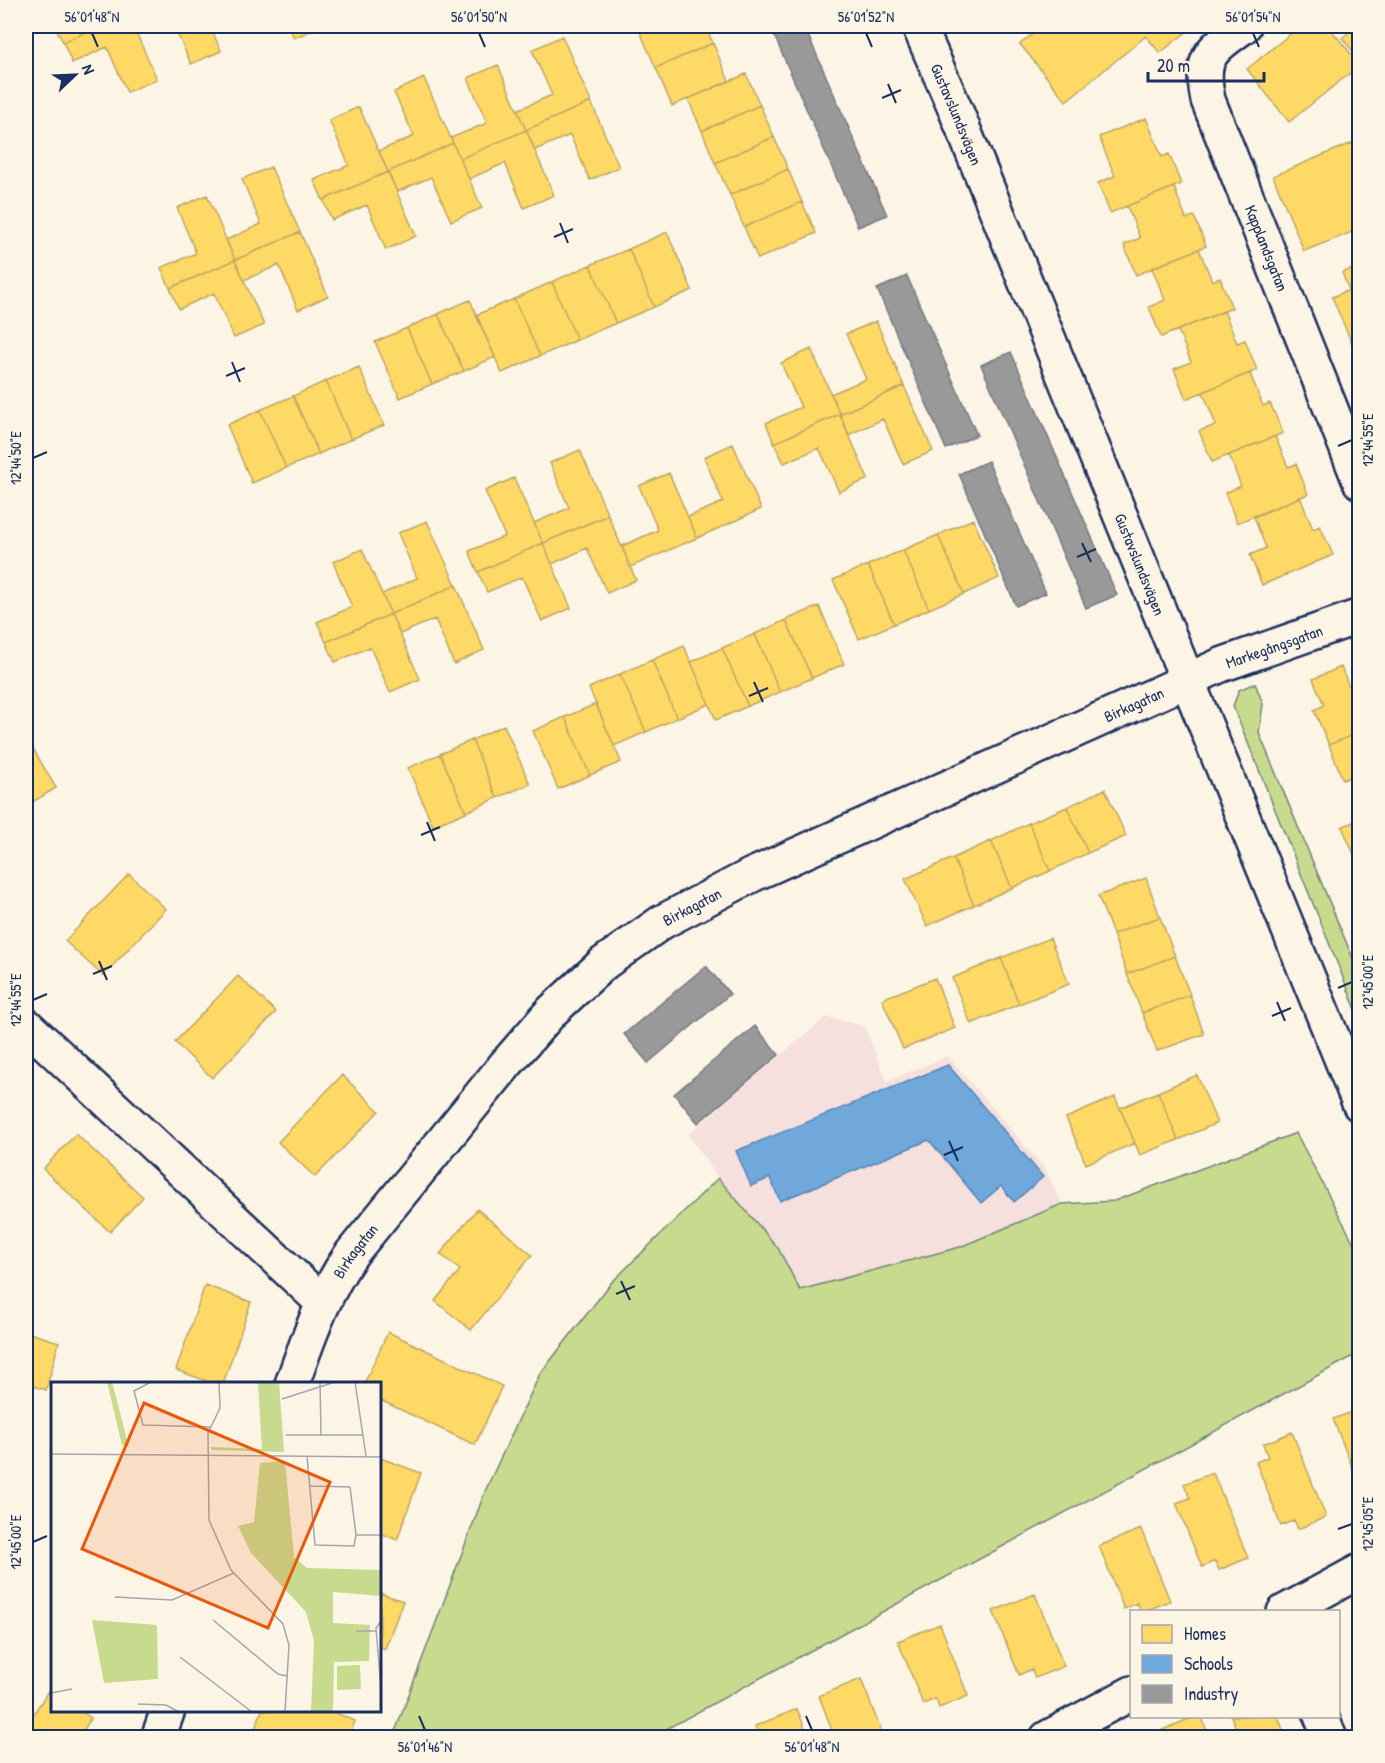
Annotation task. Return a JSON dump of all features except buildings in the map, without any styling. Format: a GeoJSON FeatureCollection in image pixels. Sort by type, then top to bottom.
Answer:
{"type":"FeatureCollection","features":[{"type":"Feature","properties":{"kind":"street","name":"Gustavslundsvägen"},"geometry":{"type":"LineString","coordinates":[[919,26],[956,111],[1359,1105]]}},
{"type":"Feature","properties":{"kind":"street","name":"Kapplandsgatan"},"geometry":{"type":"LineString","coordinates":[[1245,26],[1223,42],[1208,58],[1204,76],[1208,100],[1359,482]]}},
{"type":"Feature","properties":{"kind":"street","name":"Markegångsgatan"},"geometry":{"type":"LineString","coordinates":[[1188,680],[1221,665],[1359,616]]}},
{"type":"Feature","properties":{"kind":"street","name":"Birkagatan"},"geometry":{"type":"LineString","coordinates":[[292,1382],[322,1302],[352,1253],[552,1011],[604,963],[662,922],[752,875],[1188,680]]}},
{"type":"Feature","properties":{"kind":"street"},"geometry":{"type":"LineString","coordinates":[[26,1025],[322,1302]]}},
{"type":"Feature","properties":{"kind":"street"},"geometry":{"type":"LineString","coordinates":[[1286,1610],[1359,1571]]}},
{"type":"Feature","properties":{"kind":"street"},"geometry":{"type":"LineString","coordinates":[[1047,1737],[1130,1694]]}},
{"type":"Feature","properties":{"kind":"street"},"geometry":{"type":"LineString","coordinates":[[158,1737],[167,1712]]}},
{"type":"Feature","properties":{"kind":"street"},"geometry":{"type":"LineString","coordinates":[[1322,1718],[1330,1737]]}},
{"type":"Feature","properties":{"kind":"shaded area"},"geometry":{"type":"Polygon","coordinates":[[[826,1017],[864,1026],[887,1081],[948,1056],[1046,1170],[1062,1204],[960,1247],[800,1290],[778,1248],[718,1178],[688,1134],[826,1017]]]}},
{"type":"Feature","properties":{"kind":"green space"},"geometry":{"type":"Polygon","coordinates":[[[1255,683],[1263,704],[1259,733],[1359,973],[1359,1017],[1233,706],[1239,690],[1255,683]]]}},
{"type":"Feature","properties":{"kind":"green space"},"geometry":{"type":"Polygon","coordinates":[[[1296,1133],[1359,1253],[1359,1353],[659,1733],[657,1737],[393,1737],[486,1489],[540,1374],[611,1283],[718,1178],[778,1248],[800,1290],[960,1247],[1062,1204],[1114,1201],[1296,1133]]]}}]}
